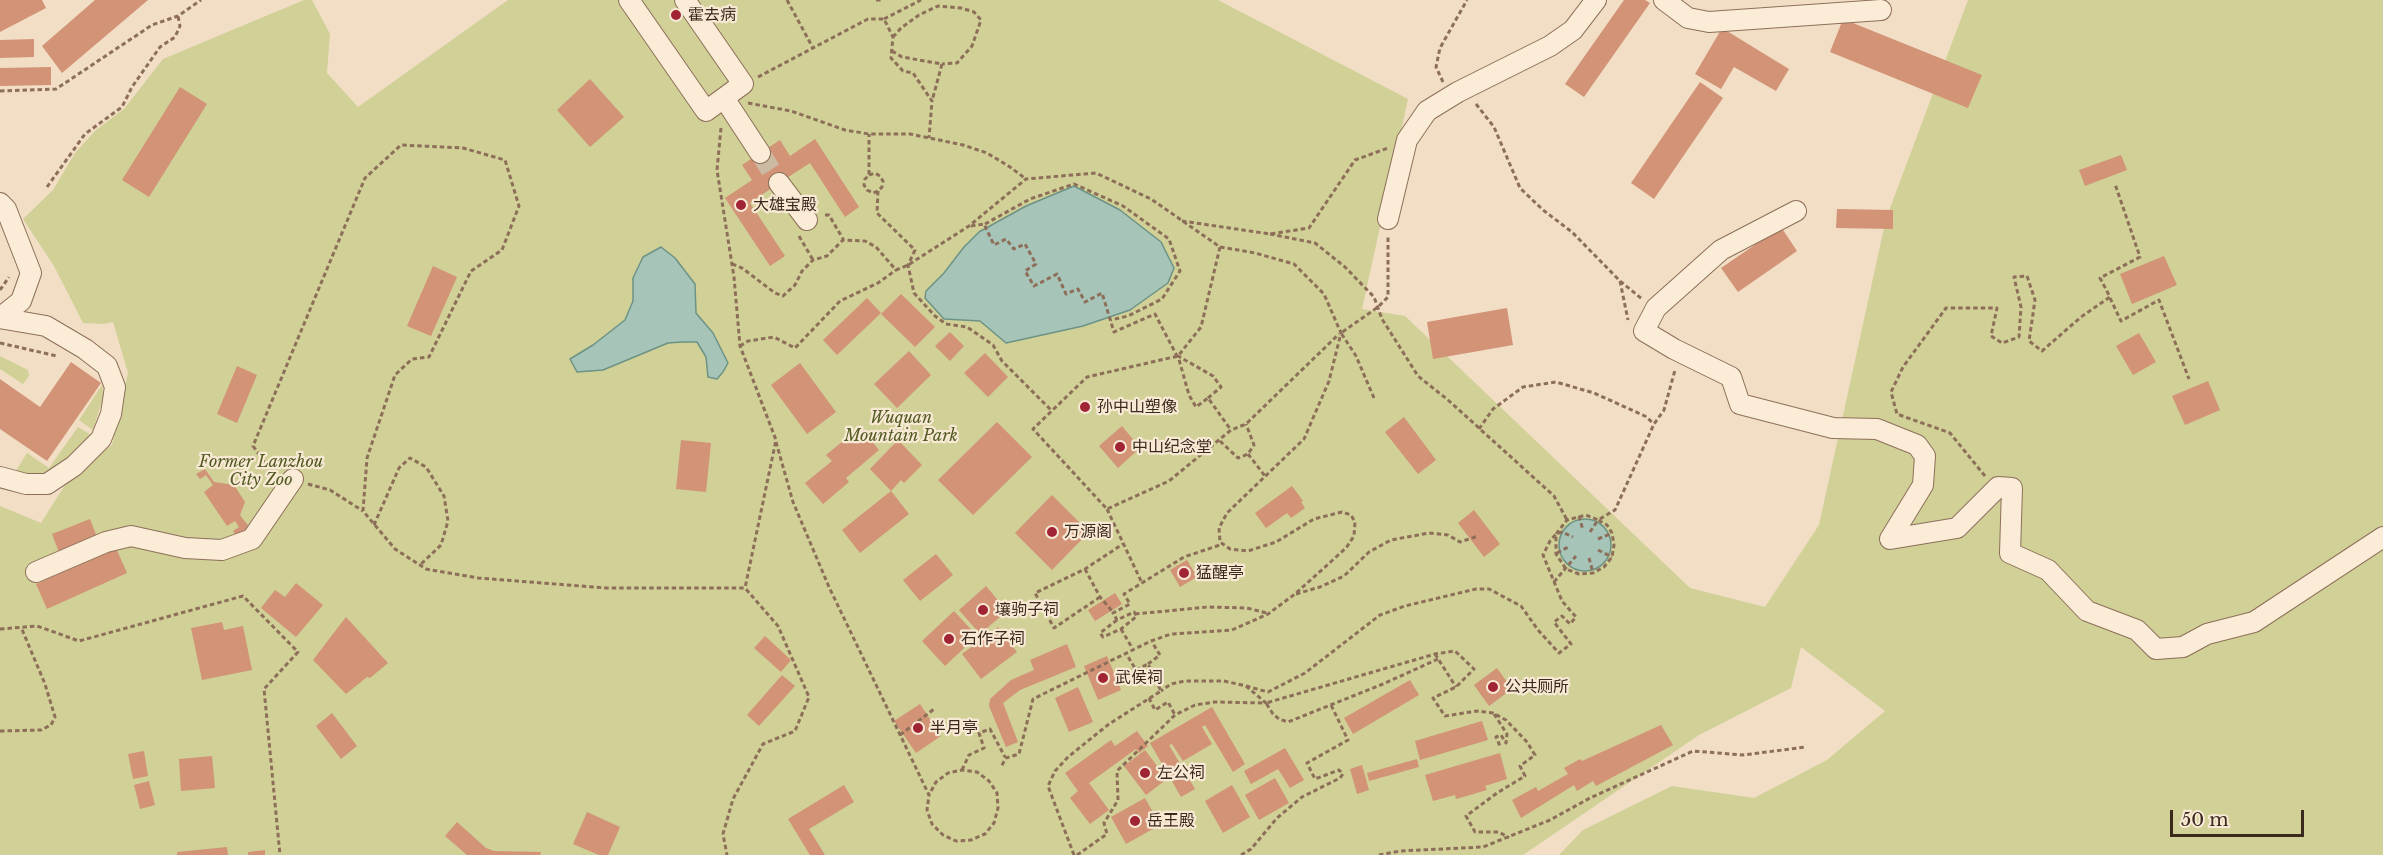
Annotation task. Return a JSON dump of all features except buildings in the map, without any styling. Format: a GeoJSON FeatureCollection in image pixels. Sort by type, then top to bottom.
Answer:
{"type":"FeatureCollection","features":[{"type":"Feature","properties":{"kind":"street"},"geometry":{"type":"LineString","coordinates":[[629,0],[706,111],[743,84],[685,0]]}},
{"type":"Feature","properties":{"kind":"street"},"geometry":{"type":"LineString","coordinates":[[1388,219],[1407,140],[1427,111],[1458,92],[1550,46],[1573,30],[1596,0]]}},
{"type":"Feature","properties":{"kind":"street"},"geometry":{"type":"LineString","coordinates":[[1664,0],[1688,18],[1709,22],[1881,10]]}},
{"type":"Feature","properties":{"kind":"street"},"geometry":{"type":"LineString","coordinates":[[724,98],[760,153]]}},
{"type":"Feature","properties":{"kind":"street"},"geometry":{"type":"LineString","coordinates":[[779,183],[807,219]]}},
{"type":"Feature","properties":{"kind":"street"},"geometry":{"type":"LineString","coordinates":[[0,203],[6,209],[31,273],[21,301],[1,318]]}},
{"type":"Feature","properties":{"kind":"street"},"geometry":{"type":"LineString","coordinates":[[1796,211],[1721,250],[1656,308],[1644,331],[1674,349],[1731,377],[1740,404],[1833,428],[1877,429],[1917,445],[1925,456],[1923,485],[1890,539],[1957,528],[1998,487],[2012,488],[2010,553],[2048,570],[2087,611],[2137,630],[2156,649],[2183,647],[2208,634],[2254,622],[2383,537]]}},
{"type":"Feature","properties":{"kind":"street"},"geometry":{"type":"LineString","coordinates":[[26,285],[35,308],[46,326]]}},
{"type":"Feature","properties":{"kind":"street"},"geometry":{"type":"LineString","coordinates":[[0,477],[26,484],[46,484],[74,466],[101,439],[111,414],[115,387],[107,366],[85,349],[46,326],[1,318]]}},
{"type":"Feature","properties":{"kind":"street"},"geometry":{"type":"LineString","coordinates":[[36,572],[106,542],[131,536],[185,548],[222,550],[252,539],[292,479]]}},
{"type":"Feature","properties":{"kind":"path"},"geometry":{"type":"LineString","coordinates":[[0,91],[56,89],[152,25],[178,16],[201,0]]}},
{"type":"Feature","properties":{"kind":"path"},"geometry":{"type":"LineString","coordinates":[[787,0],[813,48]]}},
{"type":"Feature","properties":{"kind":"path"},"geometry":{"type":"LineString","coordinates":[[876,0],[881,0]]}},
{"type":"Feature","properties":{"kind":"path"},"geometry":{"type":"LineString","coordinates":[[743,84],[868,19],[884,19],[921,0]]}},
{"type":"Feature","properties":{"kind":"path"},"geometry":{"type":"LineString","coordinates":[[1467,0],[1440,48],[1436,67],[1441,80],[1478,105],[1494,127],[1520,188],[1543,210],[1572,232],[1620,281],[1646,302]]}},
{"type":"Feature","properties":{"kind":"path"},"geometry":{"type":"LineString","coordinates":[[892,51],[902,57],[942,64],[957,63],[972,46],[981,20],[974,12],[961,8],[938,6],[919,15],[893,37]]}},
{"type":"Feature","properties":{"kind":"path"},"geometry":{"type":"LineString","coordinates":[[47,187],[86,134],[122,106],[132,87],[160,47],[175,37],[180,26],[178,16]]}},
{"type":"Feature","properties":{"kind":"path"},"geometry":{"type":"LineString","coordinates":[[884,19],[893,37],[891,58],[903,71],[913,73],[932,101]]}},
{"type":"Feature","properties":{"kind":"path"},"geometry":{"type":"LineString","coordinates":[[929,138],[932,101],[942,64]]}},
{"type":"Feature","properties":{"kind":"path"},"geometry":{"type":"LineString","coordinates":[[929,795],[829,587],[793,502],[776,440],[740,346],[732,264],[717,170],[724,98],[791,111],[845,130],[869,134],[910,134],[963,145],[987,153],[1026,179]]}},
{"type":"Feature","properties":{"kind":"path"},"geometry":{"type":"LineString","coordinates":[[869,134],[869,174],[864,185],[873,193],[879,191]]}},
{"type":"Feature","properties":{"kind":"path"},"geometry":{"type":"LineString","coordinates":[[1270,234],[1309,228],[1355,160],[1407,140]]}},
{"type":"Feature","properties":{"kind":"path"},"geometry":{"type":"LineString","coordinates":[[363,511],[366,458],[395,375],[412,359],[429,357],[471,270],[502,250],[519,206],[505,160],[463,148],[401,145],[365,178],[254,446],[271,473],[330,490],[363,511],[395,549],[426,569],[478,578],[606,588],[745,588],[778,626],[809,697],[795,731],[763,744],[733,799],[723,834],[727,855]]}},
{"type":"Feature","properties":{"kind":"path"},"geometry":{"type":"LineString","coordinates":[[869,174],[874,173],[883,181],[879,191],[877,213],[915,250],[908,265],[914,293],[935,316],[946,324],[967,327],[993,345],[1002,361],[1052,411]]}},
{"type":"Feature","properties":{"kind":"path"},"geometry":{"type":"LineString","coordinates":[[740,346],[748,341],[774,337],[795,348],[840,301],[878,283],[969,226],[1026,179],[1096,174],[1151,199],[1220,247],[1256,253],[1294,264],[1324,294],[1341,333],[1356,356],[1374,398]]}},
{"type":"Feature","properties":{"kind":"path"},"geometry":{"type":"LineString","coordinates":[[969,226],[984,224],[1030,199],[1074,184],[1123,206],[1169,239],[1180,271],[1162,299],[1128,316],[1111,320]]}},
{"type":"Feature","properties":{"kind":"path"},"geometry":{"type":"LineString","coordinates":[[2115,184],[2140,257],[2100,278],[2121,321],[2159,300],[2189,379]]}},
{"type":"Feature","properties":{"kind":"path"},"geometry":{"type":"LineString","coordinates":[[807,219],[829,214],[843,240]]}},
{"type":"Feature","properties":{"kind":"path"},"geometry":{"type":"LineString","coordinates":[[1107,509],[1169,481],[1231,430],[1246,424],[1278,396],[1341,333],[1378,307],[1388,297],[1388,219]]}},
{"type":"Feature","properties":{"kind":"path"},"geometry":{"type":"LineString","coordinates":[[1180,221],[1315,243],[1345,267],[1374,297],[1382,319],[1418,376],[1554,496],[1567,520]]}},
{"type":"Feature","properties":{"kind":"path"},"geometry":{"type":"LineString","coordinates":[[984,224],[994,245],[1006,239],[1014,249],[1025,244],[1036,264],[1024,272],[1034,286],[1058,274],[1066,294],[1078,289],[1085,302],[1102,293],[1114,332],[1155,314],[1178,356],[1189,395],[1197,407],[1221,387],[1213,376],[1178,356]]}},
{"type":"Feature","properties":{"kind":"path"},"geometry":{"type":"LineString","coordinates":[[732,264],[742,268],[775,293],[783,296],[795,285],[802,271],[813,260],[827,256],[843,240],[865,241],[876,247],[896,270]]}},
{"type":"Feature","properties":{"kind":"path"},"geometry":{"type":"LineString","coordinates":[[1142,583],[1107,509],[1033,429],[1087,377],[1178,356],[1202,327],[1220,247]]}},
{"type":"Feature","properties":{"kind":"path"},"geometry":{"type":"LineString","coordinates":[[1998,487],[1981,473],[1950,433],[1897,414],[1891,392],[1903,367],[1946,308],[1997,308],[1991,336],[2002,343],[2019,337],[2021,307],[2014,277],[2027,276],[2035,300],[2029,341],[2042,351],[2081,317],[2110,297]]}},
{"type":"Feature","properties":{"kind":"path"},"geometry":{"type":"LineString","coordinates":[[1001,767],[1006,758],[1019,754],[1033,699],[1151,641],[1171,634],[1232,630],[1268,614],[1295,594],[1346,548],[1354,536],[1355,522],[1351,515],[1342,512],[1314,519],[1276,542],[1248,551],[1230,549],[1220,542],[1219,528],[1227,513],[1304,439],[1329,381],[1341,333]]}},
{"type":"Feature","properties":{"kind":"path"},"geometry":{"type":"LineString","coordinates":[[0,343],[61,357]]}},
{"type":"Feature","properties":{"kind":"path"},"geometry":{"type":"LineString","coordinates":[[1590,532],[1598,519],[1615,510],[1654,424],[1664,410],[1674,375]]}},
{"type":"Feature","properties":{"kind":"path"},"geometry":{"type":"LineString","coordinates":[[1479,429],[1493,409],[1523,387],[1556,382],[1594,393],[1645,416],[1654,424]]}},
{"type":"Feature","properties":{"kind":"path"},"geometry":{"type":"LineString","coordinates":[[1208,398],[1231,430]]}},
{"type":"Feature","properties":{"kind":"path"},"geometry":{"type":"LineString","coordinates":[[1220,441],[1239,458],[1248,454],[1254,445],[1246,424]]}},
{"type":"Feature","properties":{"kind":"path"},"geometry":{"type":"LineString","coordinates":[[745,588],[776,440]]}},
{"type":"Feature","properties":{"kind":"path"},"geometry":{"type":"LineString","coordinates":[[1248,454],[1264,476]]}},
{"type":"Feature","properties":{"kind":"path"},"geometry":{"type":"LineString","coordinates":[[375,525],[399,468],[410,458],[426,467],[444,496],[448,522],[441,545],[420,565]]}},
{"type":"Feature","properties":{"kind":"path"},"geometry":{"type":"LineString","coordinates":[[1509,838],[1499,832],[1475,832],[1466,816],[1525,776],[1520,766],[1535,755],[1527,742],[1506,720],[1493,712],[1477,711],[1445,716],[1433,698],[1455,687],[1474,669],[1455,651],[1434,654],[1266,703],[1215,702],[1195,705],[1175,715],[1117,771],[1118,800],[1104,823],[1107,834],[1076,855],[1048,786],[1055,771],[1068,757],[1109,724],[1171,684],[1185,681],[1224,681],[1268,692],[1305,673],[1380,615],[1405,606],[1476,589],[1489,589],[1521,606],[1558,653],[1571,644],[1554,622],[1562,616],[1570,624],[1576,617],[1562,601],[1543,555],[1550,540],[1567,520],[1586,515],[1607,525],[1612,533],[1614,545],[1612,556],[1604,567],[1593,573],[1579,574],[1566,569],[1556,554],[1556,534]]}},
{"type":"Feature","properties":{"kind":"path"},"geometry":{"type":"LineString","coordinates":[[1579,516],[1583,530]]}},
{"type":"Feature","properties":{"kind":"path"},"geometry":{"type":"LineString","coordinates":[[1556,534],[1562,532],[1573,537]]}},
{"type":"Feature","properties":{"kind":"path"},"geometry":{"type":"LineString","coordinates":[[1295,594],[1320,587],[1344,576],[1369,552],[1391,540],[1429,533],[1448,536],[1460,542],[1478,536]]}},
{"type":"Feature","properties":{"kind":"path"},"geometry":{"type":"LineString","coordinates":[[1598,539],[1612,533]]}},
{"type":"Feature","properties":{"kind":"path"},"geometry":{"type":"LineString","coordinates":[[1100,597],[1054,628],[1035,593],[1085,568],[1123,544]]}},
{"type":"Feature","properties":{"kind":"path"},"geometry":{"type":"LineString","coordinates":[[1113,613],[1130,604],[1124,594],[1184,557],[1223,544]]}},
{"type":"Feature","properties":{"kind":"path"},"geometry":{"type":"LineString","coordinates":[[1556,554],[1559,550],[1570,546]]}},
{"type":"Feature","properties":{"kind":"path"},"geometry":{"type":"LineString","coordinates":[[1598,550],[1612,556]]}},
{"type":"Feature","properties":{"kind":"path"},"geometry":{"type":"LineString","coordinates":[[1553,583],[1576,556]]}},
{"type":"Feature","properties":{"kind":"path"},"geometry":{"type":"LineString","coordinates":[[1589,558],[1593,573]]}},
{"type":"Feature","properties":{"kind":"path"},"geometry":{"type":"LineString","coordinates":[[1085,568],[1100,597],[1117,620]]}},
{"type":"Feature","properties":{"kind":"path"},"geometry":{"type":"LineString","coordinates":[[0,629],[37,626],[79,641],[243,596],[298,652],[264,689],[280,855]]}},
{"type":"Feature","properties":{"kind":"path"},"geometry":{"type":"LineString","coordinates":[[1135,614],[1137,616],[1121,629],[1103,636],[1100,633],[1117,620],[1134,612],[1135,614],[1208,607],[1246,608],[1268,614]]}},
{"type":"Feature","properties":{"kind":"path"},"geometry":{"type":"LineString","coordinates":[[0,731],[41,730],[51,724],[55,717],[45,684],[21,627]]}},
{"type":"Feature","properties":{"kind":"path"},"geometry":{"type":"LineString","coordinates":[[1121,629],[1134,651]]}},
{"type":"Feature","properties":{"kind":"path"},"geometry":{"type":"LineString","coordinates":[[1126,655],[1136,669],[1148,664],[1160,655],[1151,641]]}},
{"type":"Feature","properties":{"kind":"path"},"geometry":{"type":"LineString","coordinates":[[1434,654],[1455,687]]}},
{"type":"Feature","properties":{"kind":"path"},"geometry":{"type":"LineString","coordinates":[[1246,686],[1266,703],[1273,714],[1288,722],[1438,659]]}},
{"type":"Feature","properties":{"kind":"path"},"geometry":{"type":"LineString","coordinates":[[1148,664],[1161,691]]}},
{"type":"Feature","properties":{"kind":"path"},"geometry":{"type":"LineString","coordinates":[[1149,698],[1155,710],[1168,702],[1175,715]]}},
{"type":"Feature","properties":{"kind":"path"},"geometry":{"type":"LineString","coordinates":[[1241,855],[1251,849],[1277,818],[1302,797],[1340,778],[1342,774],[1339,770],[1315,779],[1306,763],[1348,740],[1331,705]]}},
{"type":"Feature","properties":{"kind":"path"},"geometry":{"type":"LineString","coordinates":[[900,735],[934,709]]}},
{"type":"Feature","properties":{"kind":"path"},"geometry":{"type":"LineString","coordinates":[[1493,712],[1508,734],[1506,743],[1501,735],[1496,737],[1500,746]]}},
{"type":"Feature","properties":{"kind":"path"},"geometry":{"type":"LineString","coordinates":[[962,770],[969,754],[984,748],[979,733],[990,729],[1006,758]]}},
{"type":"Feature","properties":{"kind":"path"},"geometry":{"type":"LineString","coordinates":[[1379,855],[1400,851],[1483,847],[1509,838],[1693,751],[1743,755],[1806,747]]}},
{"type":"Feature","properties":{"kind":"path"},"geometry":{"type":"LineString","coordinates":[[962,770],[976,772],[989,781],[997,794],[998,808],[994,823],[985,834],[971,840],[956,841],[943,835],[932,824],[927,810],[929,795],[936,782],[948,773],[962,770]]}},
{"type":"Feature","properties":{"kind":"green space","name":"Wuquan Mountain Park"},"geometry":{"type":"Polygon","coordinates":[[[304,0],[312,0],[330,34],[327,73],[358,107],[508,0],[1218,0],[1408,99],[1362,309],[1405,316],[1690,588],[1765,607],[1819,525],[1886,219],[1968,0],[2383,0],[2383,855],[1559,855],[1583,830],[1672,786],[1754,798],[1827,760],[1885,711],[1801,647],[1791,688],[1699,735],[1523,855],[0,855],[0,506],[41,523],[72,474],[112,445],[128,373],[113,322],[83,323],[54,266],[23,219],[53,190],[75,153],[96,130],[124,109],[163,59],[304,0]]]}},
{"type":"Feature","properties":{"kind":"green space"},"geometry":{"type":"Polygon","coordinates":[[[0,356],[28,370],[29,376],[23,384],[0,369],[0,356]]]}},
{"type":"Feature","properties":{"kind":"green space"},"geometry":{"type":"Polygon","coordinates":[[[102,385],[104,395],[93,430],[79,420],[102,385]]]}},
{"type":"Feature","properties":{"kind":"green space"},"geometry":{"type":"Polygon","coordinates":[[[78,427],[91,435],[73,454],[45,475],[14,474],[27,453],[49,468],[78,427]]]}},
{"type":"Feature","properties":{"kind":"shaded area"},"geometry":{"type":"Polygon","coordinates":[[[1074,186],[1120,210],[1161,242],[1174,268],[1168,283],[1130,310],[1083,326],[1006,343],[980,321],[944,319],[925,298],[926,291],[979,232],[1026,206],[1074,186]]]}},
{"type":"Feature","properties":{"kind":"shaded area"},"geometry":{"type":"Polygon","coordinates":[[[661,247],[675,258],[695,284],[696,313],[713,333],[728,363],[723,372],[717,379],[708,377],[706,357],[697,342],[682,342],[668,343],[603,370],[577,372],[570,359],[593,345],[625,320],[633,301],[633,278],[643,257],[661,247]]]}},
{"type":"Feature","properties":{"kind":"shaded area"},"geometry":{"type":"Polygon","coordinates":[[[1585,519],[1599,523],[1607,531],[1611,545],[1607,559],[1599,567],[1585,571],[1571,567],[1563,559],[1559,545],[1563,531],[1571,523],[1585,519]]]}},
{"type":"Feature","properties":{"kind":"tunnel"},"geometry":{"type":"LineString","coordinates":[[760,153],[779,183]]}},
{"type":"Feature","properties":{"kind":"place","name":"霍去病"},"geometry":{"type":"Point","coordinates":[676,15]}},
{"type":"Feature","properties":{"kind":"place","name":"大雄宝殿"},"geometry":{"type":"Point","coordinates":[741,205]}},
{"type":"Feature","properties":{"kind":"place","name":"孙中山塑像"},"geometry":{"type":"Point","coordinates":[1085,407]}},
{"type":"Feature","properties":{"kind":"place","name":"中山纪念堂"},"geometry":{"type":"Point","coordinates":[1120,447]}},
{"type":"Feature","properties":{"kind":"place","name":"万源阁"},"geometry":{"type":"Point","coordinates":[1052,532]}},
{"type":"Feature","properties":{"kind":"place","name":"猛醒亭"},"geometry":{"type":"Point","coordinates":[1184,573]}},
{"type":"Feature","properties":{"kind":"place","name":"壤驹子祠"},"geometry":{"type":"Point","coordinates":[983,610]}},
{"type":"Feature","properties":{"kind":"place","name":"石作子祠"},"geometry":{"type":"Point","coordinates":[949,639]}},
{"type":"Feature","properties":{"kind":"place","name":"武侯祠"},"geometry":{"type":"Point","coordinates":[1103,678]}},
{"type":"Feature","properties":{"kind":"place","name":"公共厕所"},"geometry":{"type":"Point","coordinates":[1493,687]}},
{"type":"Feature","properties":{"kind":"place","name":"半月亭"},"geometry":{"type":"Point","coordinates":[918,728]}},
{"type":"Feature","properties":{"kind":"place","name":"左公祠"},"geometry":{"type":"Point","coordinates":[1145,773]}},
{"type":"Feature","properties":{"kind":"place","name":"岳王殿"},"geometry":{"type":"Point","coordinates":[1135,821]}},
{"type":"Feature","properties":{"kind":"park label","name":"Former Lanzhou City Zoo"},"geometry":{"type":"Point","coordinates":[261,471]}}]}
